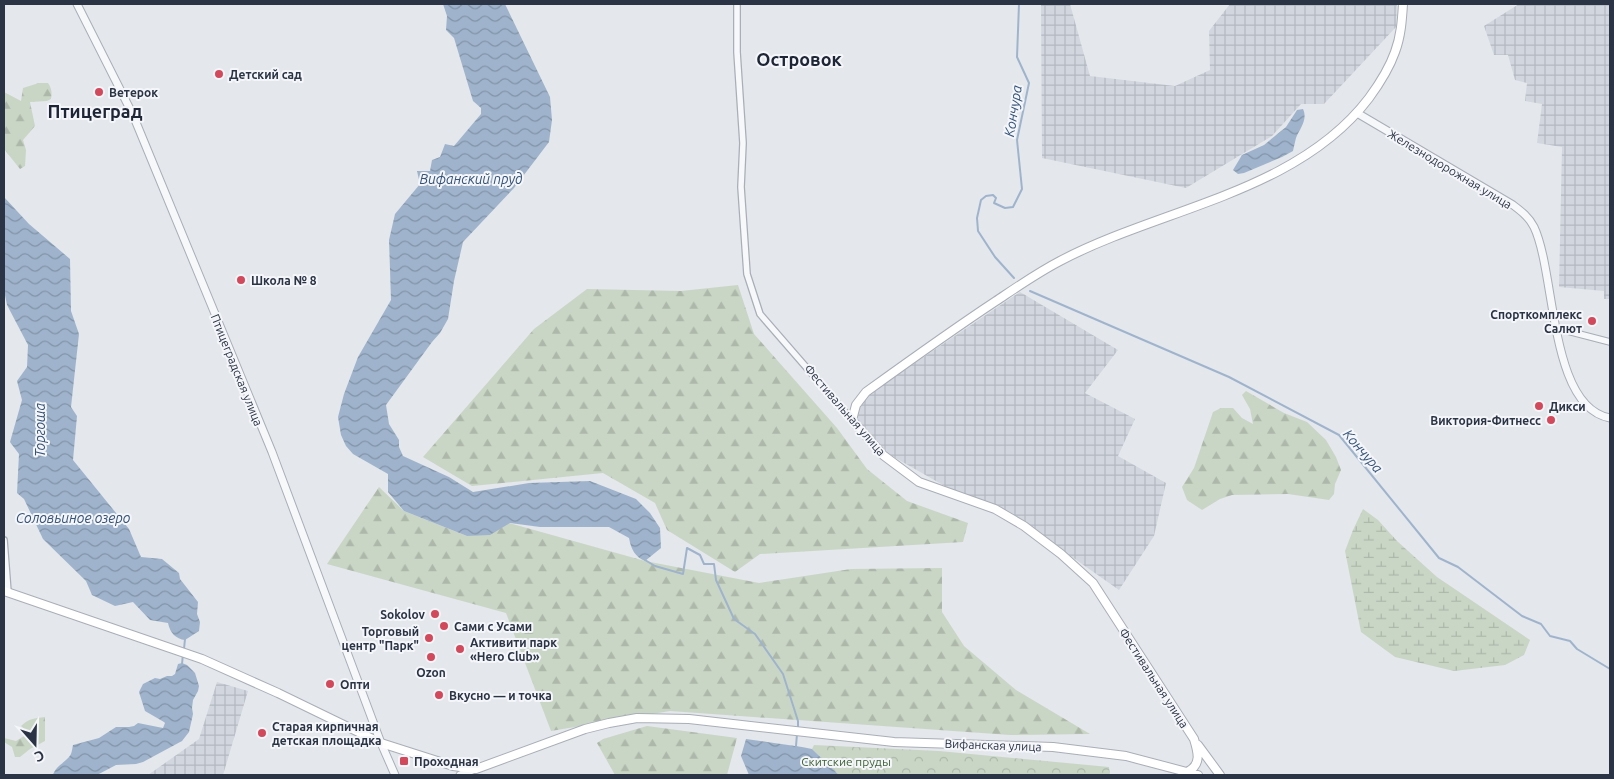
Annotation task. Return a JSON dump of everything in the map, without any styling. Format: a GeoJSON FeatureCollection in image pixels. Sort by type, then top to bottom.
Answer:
{"type":"FeatureCollection","features":[{"type":"Feature","properties":{"kind":"main road"},"geometry":{"type":"LineString","coordinates":[[852,420],[856,405],[866,392],[963,323],[1037,274],[1102,240],[1237,190],[1288,166],[1327,139],[1357,113],[1388,71],[1396,52],[1401,31],[1403,4]]}},
{"type":"Feature","properties":{"kind":"main road","name":"Фестивальная улица"},"geometry":{"type":"LineString","coordinates":[[852,420],[884,456],[919,482],[995,509],[1024,526],[1093,583],[1194,739],[1198,762],[1193,769],[1187,772]]}},
{"type":"Feature","properties":{"kind":"main road"},"geometry":{"type":"LineString","coordinates":[[6,592],[158,642],[202,659],[278,693],[381,743],[453,766],[476,769]]}},
{"type":"Feature","properties":{"kind":"main road","name":"Вифанская улица"},"geometry":{"type":"LineString","coordinates":[[476,769],[585,729],[637,718],[689,719],[894,742],[1053,747],[1126,756],[1198,775]]}},
{"type":"Feature","properties":{"kind":"main road"},"geometry":{"type":"LineString","coordinates":[[1194,739],[1220,775]]}},
{"type":"Feature","properties":{"kind":"street","name":"Птицеградская улица"},"geometry":{"type":"LineString","coordinates":[[77,4],[134,115],[272,452],[381,743],[395,775]]}},
{"type":"Feature","properties":{"kind":"street","name":"Фестивальная улица"},"geometry":{"type":"LineString","coordinates":[[737,4],[737,52],[742,143],[741,187],[747,274],[760,314],[852,420]]}},
{"type":"Feature","properties":{"kind":"street","name":"Железнодорожная улица"},"geometry":{"type":"LineString","coordinates":[[1357,113],[1513,205],[1526,215],[1534,226],[1539,242],[1548,278],[1563,358],[1576,392],[1590,408],[1601,416],[1610,418]]}},
{"type":"Feature","properties":{"kind":"street"},"geometry":{"type":"LineString","coordinates":[[1556,328],[1610,342]]}},
{"type":"Feature","properties":{"kind":"street"},"geometry":{"type":"LineString","coordinates":[[4,540],[6,592]]}},
{"type":"Feature","properties":{"kind":"street"},"geometry":{"type":"LineString","coordinates":[[460,775],[476,769]]}},
{"type":"Feature","properties":{"kind":"shaded area"},"geometry":{"type":"Polygon","coordinates":[[[1041,4],[1070,4],[1090,76],[1175,86],[1210,70],[1209,31],[1230,4],[1397,4],[1396,27],[1324,104],[1301,104],[1272,136],[1186,188],[1042,158],[1041,4]]]}},
{"type":"Feature","properties":{"kind":"shaded area"},"geometry":{"type":"Polygon","coordinates":[[[1519,4],[1610,4],[1610,299],[1604,299],[1604,291],[1559,287],[1562,147],[1537,143],[1542,104],[1525,101],[1527,83],[1515,80],[1508,55],[1494,55],[1484,26],[1519,4]]]}},
{"type":"Feature","properties":{"kind":"shaded area"},"geometry":{"type":"Polygon","coordinates":[[[1020,292],[1118,350],[1085,393],[1135,419],[1118,456],[1166,483],[1154,536],[1119,590],[1008,512],[950,489],[892,456],[852,420],[869,394],[1020,292]]]}},
{"type":"Feature","properties":{"kind":"shaded area"},"geometry":{"type":"Polygon","coordinates":[[[217,682],[248,691],[223,775],[148,775],[199,739],[217,682]]]}},
{"type":"Feature","properties":{"kind":"green space"},"geometry":{"type":"Polygon","coordinates":[[[39,83],[48,83],[51,99],[30,102],[35,126],[23,140],[26,150],[25,166],[20,169],[4,149],[4,92],[21,101],[23,88],[39,83]]]}},
{"type":"Feature","properties":{"kind":"green space"},"geometry":{"type":"Polygon","coordinates":[[[738,285],[754,334],[837,428],[867,469],[907,501],[968,523],[963,542],[760,554],[735,572],[667,530],[655,503],[603,473],[472,486],[423,457],[534,329],[587,289],[681,291],[738,285]]]}},
{"type":"Feature","properties":{"kind":"green space"},"geometry":{"type":"Polygon","coordinates":[[[1246,391],[1284,413],[1307,422],[1326,440],[1341,470],[1335,484],[1334,494],[1329,500],[1288,494],[1232,495],[1220,499],[1202,510],[1187,500],[1182,487],[1194,468],[1213,412],[1221,408],[1233,408],[1242,418],[1253,424],[1250,409],[1242,395],[1246,391]]]}},
{"type":"Feature","properties":{"kind":"green space"},"geometry":{"type":"Polygon","coordinates":[[[379,487],[404,511],[467,536],[509,523],[645,561],[759,583],[851,569],[942,568],[942,612],[964,646],[1016,690],[1090,734],[1010,735],[670,711],[551,731],[506,613],[327,564],[379,487]]]}},
{"type":"Feature","properties":{"kind":"green space"},"geometry":{"type":"Polygon","coordinates":[[[1363,509],[1378,520],[1397,541],[1437,577],[1530,640],[1524,655],[1505,665],[1454,671],[1395,657],[1361,632],[1345,551],[1363,509]]]}},
{"type":"Feature","properties":{"kind":"green space"},"geometry":{"type":"Polygon","coordinates":[[[45,717],[45,741],[20,757],[15,757],[12,747],[4,742],[4,738],[16,741],[29,733],[21,726],[32,719],[45,717]]]}},
{"type":"Feature","properties":{"kind":"green space"},"geometry":{"type":"Polygon","coordinates":[[[647,726],[737,738],[727,775],[615,775],[597,743],[603,739],[647,726]]]}},
{"type":"Feature","properties":{"kind":"green space","name":"Скитские пруды"},"geometry":{"type":"Polygon","coordinates":[[[814,745],[939,751],[1109,767],[1110,775],[839,775],[812,749],[814,745]]]}},
{"type":"Feature","properties":{"kind":"water","name":"Вифанский пруд"},"geometry":{"type":"Polygon","coordinates":[[[443,4],[505,4],[550,97],[552,120],[549,142],[514,188],[463,242],[448,319],[440,333],[386,405],[389,424],[399,440],[399,447],[403,456],[449,477],[473,492],[529,483],[590,481],[636,499],[650,513],[660,528],[661,548],[645,561],[634,552],[629,538],[609,527],[540,527],[510,523],[490,535],[467,536],[404,511],[388,492],[388,474],[353,454],[346,446],[341,435],[338,417],[344,394],[358,357],[391,300],[389,240],[395,214],[420,184],[417,171],[430,171],[432,160],[440,157],[445,144],[454,146],[481,114],[481,108],[473,101],[454,38],[446,30],[447,16],[443,4]]]}},
{"type":"Feature","properties":{"kind":"water"},"geometry":{"type":"Polygon","coordinates":[[[1303,109],[1305,117],[1293,151],[1244,173],[1238,174],[1233,170],[1242,155],[1264,145],[1286,127],[1297,110],[1303,109]]]}},
{"type":"Feature","properties":{"kind":"water","name":"Соловьиное озеро"},"geometry":{"type":"Polygon","coordinates":[[[4,197],[29,224],[70,259],[71,311],[79,334],[71,407],[77,416],[73,460],[129,529],[141,557],[162,559],[179,573],[180,579],[198,602],[199,631],[185,640],[174,635],[168,623],[150,620],[133,602],[115,606],[92,595],[86,581],[43,539],[24,499],[17,493],[19,454],[10,442],[22,400],[17,381],[27,367],[28,345],[7,305],[4,290],[4,197]]]}},
{"type":"Feature","properties":{"kind":"water"},"geometry":{"type":"Polygon","coordinates":[[[182,663],[195,673],[199,686],[193,700],[193,714],[189,732],[182,741],[143,762],[116,765],[97,775],[53,775],[58,767],[70,756],[73,745],[99,738],[116,727],[129,727],[138,723],[163,728],[164,722],[145,711],[139,692],[143,684],[155,678],[160,679],[175,674],[178,664],[182,663]]]}},
{"type":"Feature","properties":{"kind":"water"},"geometry":{"type":"Polygon","coordinates":[[[746,739],[812,749],[839,775],[749,775],[741,756],[746,739]]]}},
{"type":"Feature","properties":{"kind":"waterway","name":"Кончура"},"geometry":{"type":"LineString","coordinates":[[1014,278],[995,257],[978,231],[977,218],[981,200],[986,196],[993,195],[996,198],[994,203],[1005,208],[1013,207],[1022,189],[1017,140],[1029,83],[1017,57],[1019,4]]}},
{"type":"Feature","properties":{"kind":"waterway","name":"Кончура"},"geometry":{"type":"LineString","coordinates":[[1030,291],[1229,377],[1339,435],[1439,558],[1458,567],[1522,616],[1541,624],[1550,636],[1570,641],[1577,649],[1610,669]]}},
{"type":"Feature","properties":{"kind":"waterway"},"geometry":{"type":"LineString","coordinates":[[645,560],[655,566],[683,574],[687,548],[700,555],[704,564],[714,564],[716,580],[734,619],[755,634],[783,674],[798,721],[798,729]]}},
{"type":"Feature","properties":{"kind":"waterway","name":"Торгоша"},"geometry":{"type":"LineString","coordinates":[[184,649],[185,639]]}},
{"type":"Feature","properties":{"kind":"waterway","name":"Торгоша"},"geometry":{"type":"LineString","coordinates":[[182,664],[183,654]]}},
{"type":"Feature","properties":{"kind":"waterway"},"geometry":{"type":"LineString","coordinates":[[796,746],[797,734]]}},
{"type":"Feature","properties":{"kind":"place","name":"Детский сад"},"geometry":{"type":"Point","coordinates":[219,74]}},
{"type":"Feature","properties":{"kind":"place","name":"Ветерок"},"geometry":{"type":"Point","coordinates":[99,92]}},
{"type":"Feature","properties":{"kind":"place","name":"Школа № 8"},"geometry":{"type":"Point","coordinates":[241,280]}},
{"type":"Feature","properties":{"kind":"place","name":"Спорткомплекс Салют"},"geometry":{"type":"Point","coordinates":[1592,321]}},
{"type":"Feature","properties":{"kind":"place","name":"Дикси"},"geometry":{"type":"Point","coordinates":[1539,406]}},
{"type":"Feature","properties":{"kind":"place","name":"Виктория-Фитнесс"},"geometry":{"type":"Point","coordinates":[1551,420]}},
{"type":"Feature","properties":{"kind":"place","name":"Sokolov"},"geometry":{"type":"Point","coordinates":[435,614]}},
{"type":"Feature","properties":{"kind":"place","name":"Сами с Усами"},"geometry":{"type":"Point","coordinates":[444,626]}},
{"type":"Feature","properties":{"kind":"place","name":"Торговый центр \"Парк\""},"geometry":{"type":"Point","coordinates":[429,638]}},
{"type":"Feature","properties":{"kind":"place","name":"Активити парк «Hero Club»"},"geometry":{"type":"Point","coordinates":[460,649]}},
{"type":"Feature","properties":{"kind":"place","name":"Ozon"},"geometry":{"type":"Point","coordinates":[431,657]}},
{"type":"Feature","properties":{"kind":"place","name":"Опти"},"geometry":{"type":"Point","coordinates":[330,684]}},
{"type":"Feature","properties":{"kind":"place","name":"Вкусно — и точка"},"geometry":{"type":"Point","coordinates":[439,695]}},
{"type":"Feature","properties":{"kind":"place","name":"Старая кирпичная детская площадка"},"geometry":{"type":"Point","coordinates":[262,733]}},
{"type":"Feature","properties":{"kind":"place","name":"Проходная"},"geometry":{"type":"Point","coordinates":[404,761]}},
{"type":"Feature","properties":{"kind":"district","name":"Островок"},"geometry":{"type":"Point","coordinates":[799,59]}},
{"type":"Feature","properties":{"kind":"district","name":"Птицеград"},"geometry":{"type":"Point","coordinates":[95,111]}}]}
